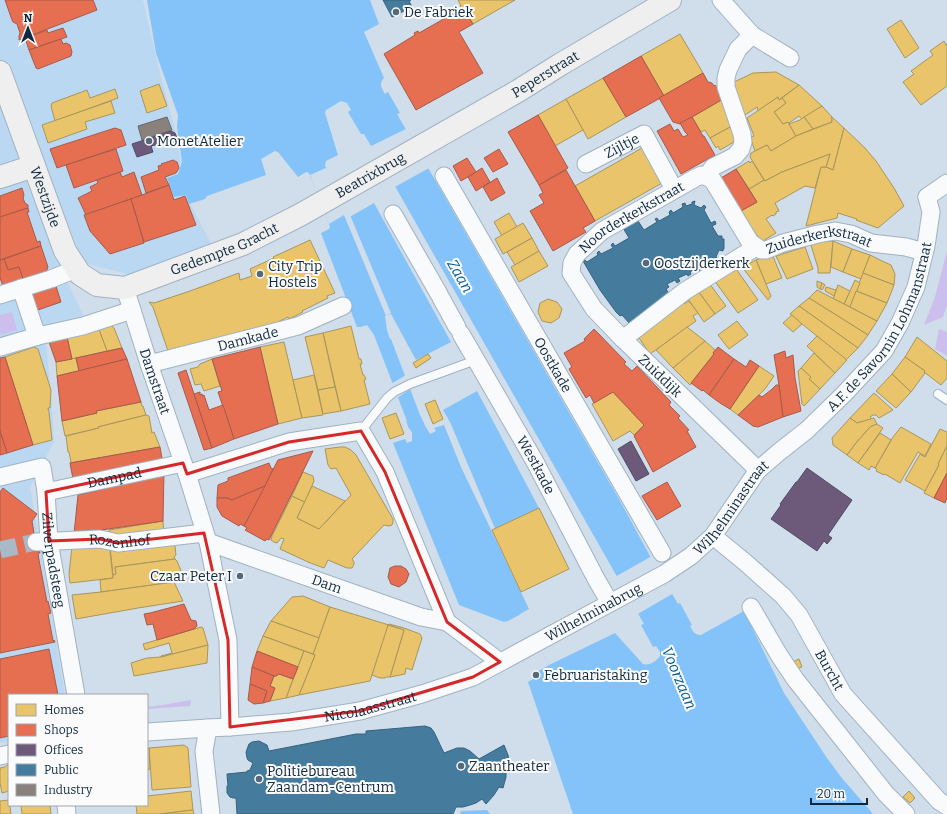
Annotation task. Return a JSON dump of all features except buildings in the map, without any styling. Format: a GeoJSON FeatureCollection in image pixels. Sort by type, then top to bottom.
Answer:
{"type":"FeatureCollection","features":[{"type":"Feature","properties":{"kind":"street","name":"Peperstraat"},"geometry":{"type":"LineString","coordinates":[[420,146],[518,91],[670,0]]}},
{"type":"Feature","properties":{"kind":"street"},"geometry":{"type":"LineString","coordinates":[[721,0],[752,35],[790,58]]}},
{"type":"Feature","properties":{"kind":"street"},"geometry":{"type":"LineString","coordinates":[[752,35],[738,49],[728,70],[726,78],[726,87],[742,134],[743,142],[741,149],[735,156],[713,167],[707,176],[712,178],[750,242],[756,247]]}},
{"type":"Feature","properties":{"kind":"street","name":"Westzijde"},"geometry":{"type":"LineString","coordinates":[[0,72],[65,251],[80,274],[97,285],[125,288]]}},
{"type":"Feature","properties":{"kind":"street","name":"Zijltje"},"geometry":{"type":"LineString","coordinates":[[586,164],[644,134],[674,189]]}},
{"type":"Feature","properties":{"kind":"street","name":"Beatrixbrug"},"geometry":{"type":"LineString","coordinates":[[320,203],[420,146]]}},
{"type":"Feature","properties":{"kind":"street"},"geometry":{"type":"LineString","coordinates":[[0,177],[34,166]]}},
{"type":"Feature","properties":{"kind":"street","name":"Noorderkerkstraat"},"geometry":{"type":"LineString","coordinates":[[571,273],[572,263],[577,254],[602,232],[696,177],[702,175],[707,176]]}},
{"type":"Feature","properties":{"kind":"street","name":"Oostkade"},"geometry":{"type":"LineString","coordinates":[[444,176],[662,553]]}},
{"type":"Feature","properties":{"kind":"street"},"geometry":{"type":"LineString","coordinates":[[927,197],[947,183]]}},
{"type":"Feature","properties":{"kind":"street"},"geometry":{"type":"LineString","coordinates":[[927,197],[947,200]]}},
{"type":"Feature","properties":{"kind":"street","name":"A.F. de Savornin Lohmanstraat"},"geometry":{"type":"LineString","coordinates":[[796,440],[844,394],[884,351],[900,323],[916,287],[926,246],[931,212],[927,197]]}},
{"type":"Feature","properties":{"kind":"street","name":"Gedempte Gracht"},"geometry":{"type":"LineString","coordinates":[[125,288],[243,244],[320,203]]}},
{"type":"Feature","properties":{"kind":"street","name":"Westkade"},"geometry":{"type":"LineString","coordinates":[[393,214],[534,460],[594,575],[617,600]]}},
{"type":"Feature","properties":{"kind":"street","name":"Zuiderkerkstraat"},"geometry":{"type":"LineString","coordinates":[[623,339],[685,291],[756,247],[761,250],[766,250],[782,243],[835,230],[851,234],[871,243],[906,247],[924,252]]}},
{"type":"Feature","properties":{"kind":"street"},"geometry":{"type":"LineString","coordinates":[[0,295],[76,268]]}},
{"type":"Feature","properties":{"kind":"street","name":"Zuiddijk"},"geometry":{"type":"LineString","coordinates":[[571,273],[594,309],[758,470]]}},
{"type":"Feature","properties":{"kind":"street"},"geometry":{"type":"LineString","coordinates":[[21,288],[36,332]]}},
{"type":"Feature","properties":{"kind":"street","name":"Damstraat"},"geometry":{"type":"LineString","coordinates":[[125,288],[185,469]]}},
{"type":"Feature","properties":{"kind":"street","name":"Damkade"},"geometry":{"type":"LineString","coordinates":[[149,364],[298,326],[343,306]]}},
{"type":"Feature","properties":{"kind":"street"},"geometry":{"type":"LineString","coordinates":[[0,347],[36,332],[83,326],[132,310]]}},
{"type":"Feature","properties":{"kind":"street"},"geometry":{"type":"LineString","coordinates":[[230,727],[228,640],[206,537],[185,469],[289,442],[361,431],[385,472],[447,622]]}},
{"type":"Feature","properties":{"kind":"street","name":"Wilhelminastraat"},"geometry":{"type":"LineString","coordinates":[[664,574],[691,556],[713,536],[758,470],[796,440]]}},
{"type":"Feature","properties":{"kind":"street","name":"Zilverpadsteeg"},"geometry":{"type":"LineString","coordinates":[[0,476],[42,467],[46,492],[42,542],[76,694]]}},
{"type":"Feature","properties":{"kind":"street","name":"Dampad"},"geometry":{"type":"LineString","coordinates":[[46,492],[185,469]]}},
{"type":"Feature","properties":{"kind":"street","name":"Burcht"},"geometry":{"type":"LineString","coordinates":[[713,536],[783,596],[800,616],[843,694],[939,801],[947,806]]}},
{"type":"Feature","properties":{"kind":"street","name":"Rozenhof"},"geometry":{"type":"LineString","coordinates":[[42,542],[100,539],[118,543],[206,537]]}},
{"type":"Feature","properties":{"kind":"street","name":"Dam"},"geometry":{"type":"LineString","coordinates":[[206,537],[421,617],[447,622],[500,662]]}},
{"type":"Feature","properties":{"kind":"street","name":"Wilhelminabrug"},"geometry":{"type":"LineString","coordinates":[[530,647],[664,574]]}},
{"type":"Feature","properties":{"kind":"street"},"geometry":{"type":"LineString","coordinates":[[751,607],[779,655],[796,679],[886,794],[906,814]]}},
{"type":"Feature","properties":{"kind":"street","name":"Nicolaasstraat"},"geometry":{"type":"LineString","coordinates":[[148,732],[291,722],[360,711],[422,694],[473,677],[530,647]]}},
{"type":"Feature","properties":{"kind":"street"},"geometry":{"type":"LineString","coordinates":[[208,728],[204,751],[211,814]]}},
{"type":"Feature","properties":{"kind":"lane"},"geometry":{"type":"LineString","coordinates":[[361,431],[387,398],[394,392],[410,384],[476,360]]}},
{"type":"Feature","properties":{"kind":"lane"},"geometry":{"type":"LineString","coordinates":[[938,394],[947,400]]}},
{"type":"Feature","properties":{"kind":"highlighted area"},"geometry":{"type":"Polygon","coordinates":[[[361,431],[385,472],[447,622],[500,662],[473,677],[360,711],[230,727],[228,640],[204,533],[118,543],[100,539],[49,541],[46,492],[183,463],[187,474],[289,442],[361,431]]]}},
{"type":"Feature","properties":{"kind":"shaded area"},"geometry":{"type":"Polygon","coordinates":[[[0,0],[143,0],[175,130],[181,163],[178,173],[167,178],[174,198],[186,196],[212,245],[139,277],[83,263],[42,158],[0,169],[0,0]]]}},
{"type":"Feature","properties":{"kind":"shaded area"},"geometry":{"type":"Polygon","coordinates":[[[25,178],[60,267],[85,319],[45,333],[54,442],[30,487],[65,694],[8,694],[8,741],[0,743],[0,187],[25,178]]]}},
{"type":"Feature","properties":{"kind":"shaded area"},"geometry":{"type":"Polygon","coordinates":[[[947,251],[947,305],[943,317],[924,325],[935,297],[947,251]]]}},
{"type":"Feature","properties":{"kind":"shaded area"},"geometry":{"type":"Polygon","coordinates":[[[12,312],[17,330],[1,335],[0,315],[12,312]]]}},
{"type":"Feature","properties":{"kind":"shaded area"},"geometry":{"type":"Polygon","coordinates":[[[939,329],[947,332],[947,356],[935,349],[939,329]]]}},
{"type":"Feature","properties":{"kind":"shaded area"},"geometry":{"type":"Polygon","coordinates":[[[191,700],[190,706],[148,709],[148,707],[191,700]]]}},
{"type":"Feature","properties":{"kind":"water"},"geometry":{"type":"Polygon","coordinates":[[[147,0],[370,0],[379,24],[364,32],[384,78],[381,82],[381,86],[385,94],[388,92],[400,113],[397,114],[619,499],[650,556],[678,604],[680,603],[692,625],[690,626],[692,630],[701,635],[744,611],[784,693],[827,758],[841,777],[873,814],[573,814],[528,682],[537,676],[536,673],[506,621],[504,622],[459,605],[393,443],[405,439],[407,443],[412,441],[412,433],[409,429],[374,335],[367,325],[357,327],[321,233],[330,227],[309,173],[306,172],[298,177],[278,152],[275,151],[261,159],[266,175],[189,204],[186,195],[174,197],[167,178],[178,174],[182,162],[177,127],[178,115],[156,53],[147,0]],[[341,101],[326,110],[325,113],[338,155],[326,161],[325,165],[345,217],[348,218],[374,203],[451,342],[416,360],[391,314],[385,316],[390,339],[424,424],[430,434],[436,431],[434,428],[444,425],[461,467],[529,609],[520,614],[549,665],[615,633],[643,664],[653,663],[660,656],[660,652],[656,646],[653,647],[641,625],[644,624],[396,188],[364,134],[361,134],[348,112],[351,110],[347,103],[341,101]]]}},
{"type":"Feature","properties":{"kind":"water"},"geometry":{"type":"Polygon","coordinates":[[[477,391],[540,510],[496,531],[450,422],[443,410],[477,391]]]}},
{"type":"Feature","properties":{"kind":"water"},"geometry":{"type":"Polygon","coordinates":[[[487,810],[490,814],[460,814],[461,811],[487,810]]]}},
{"type":"Feature","properties":{"kind":"pier"},"geometry":{"type":"Polygon","coordinates":[[[408,128],[431,167],[393,188],[369,147],[408,128]]]}},
{"type":"Feature","properties":{"kind":"pier"},"geometry":{"type":"Polygon","coordinates":[[[328,167],[346,215],[350,215],[391,313],[386,316],[344,215],[329,224],[320,203],[310,175],[328,167]]]}},
{"type":"Feature","properties":{"kind":"pier"},"geometry":{"type":"Polygon","coordinates":[[[406,375],[412,388],[397,398],[391,384],[406,375]]]}},
{"type":"Feature","properties":{"kind":"pier"},"geometry":{"type":"Polygon","coordinates":[[[652,556],[674,593],[636,615],[615,577],[652,556]]]}},
{"type":"Feature","properties":{"kind":"pier"},"geometry":{"type":"Polygon","coordinates":[[[521,614],[549,665],[535,673],[506,622],[521,614]]]}},
{"type":"Feature","properties":{"kind":"tunnel"},"geometry":{"type":"LineString","coordinates":[[0,550],[36,542]]}},
{"type":"Feature","properties":{"kind":"place","name":"De Fabriek"},"geometry":{"type":"Point","coordinates":[396,12]}},
{"type":"Feature","properties":{"kind":"place","name":"MonetAtelier"},"geometry":{"type":"Point","coordinates":[149,141]}},
{"type":"Feature","properties":{"kind":"place","name":"Oostzijderkerk"},"geometry":{"type":"Point","coordinates":[646,263]}},
{"type":"Feature","properties":{"kind":"place","name":"City Trip Hostels"},"geometry":{"type":"Point","coordinates":[260,274]}},
{"type":"Feature","properties":{"kind":"place","name":"Czaar Peter I"},"geometry":{"type":"Point","coordinates":[240,576]}},
{"type":"Feature","properties":{"kind":"place","name":"Februaristaking"},"geometry":{"type":"Point","coordinates":[536,675]}},
{"type":"Feature","properties":{"kind":"place","name":"Zaantheater"},"geometry":{"type":"Point","coordinates":[461,766]}},
{"type":"Feature","properties":{"kind":"place","name":"Politiebureau Zaandam-Centrum"},"geometry":{"type":"Point","coordinates":[259,779]}},
{"type":"Feature","properties":{"kind":"water label","name":"Zaan"},"geometry":{"type":"Point","coordinates":[460,276]}},
{"type":"Feature","properties":{"kind":"water label","name":"Voorzaan"},"geometry":{"type":"Point","coordinates":[679,678]}}]}
